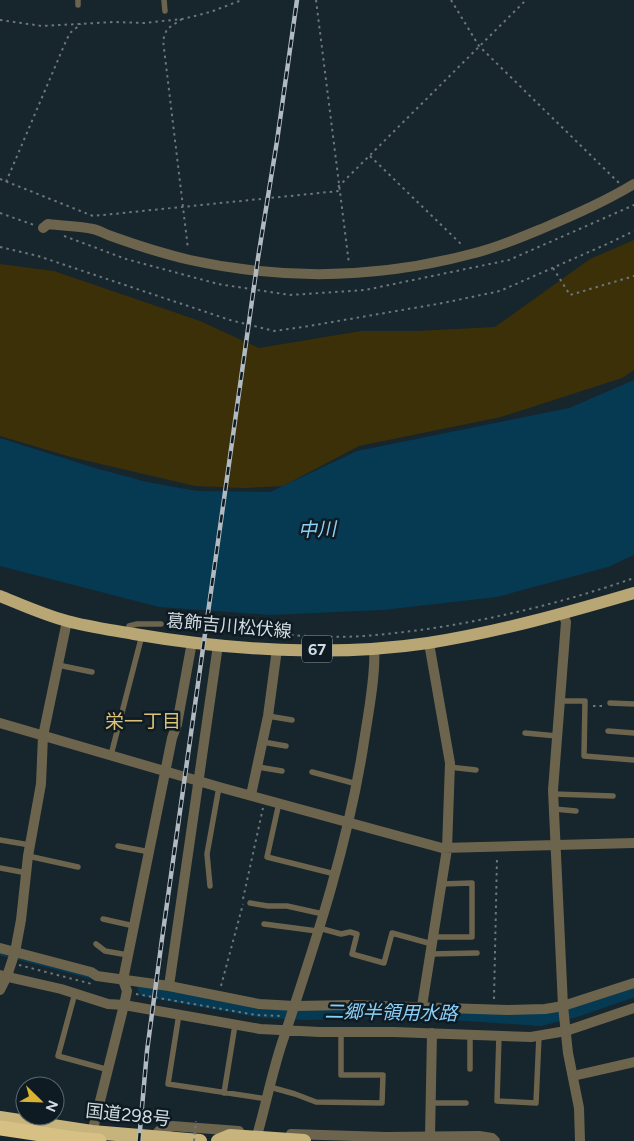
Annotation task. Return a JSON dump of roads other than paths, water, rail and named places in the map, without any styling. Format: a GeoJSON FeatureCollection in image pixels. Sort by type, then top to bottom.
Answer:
{"type":"FeatureCollection","features":[{"type":"Feature","properties":{"kind":"highway","name":"国道298号"},"geometry":{"type":"LineString","coordinates":[[0,1110],[15,1116]]}},
{"type":"Feature","properties":{"kind":"highway","name":"国道298号"},"geometry":{"type":"LineString","coordinates":[[0,1118],[15,1120]]}},
{"type":"Feature","properties":{"kind":"highway","name":"国道298号"},"geometry":{"type":"LineString","coordinates":[[43,1126],[94,1138],[154,1137],[200,1141]]}},
{"type":"Feature","properties":{"kind":"highway"},"geometry":{"type":"LineString","coordinates":[[0,1128],[94,1138]]}},
{"type":"Feature","properties":{"kind":"highway"},"geometry":{"type":"LineString","coordinates":[[218,1141],[230,1136],[304,1141]]}},
{"type":"Feature","properties":{"kind":"main road","name":"葛飾吉川松伏線"},"geometry":{"type":"LineString","coordinates":[[0,596],[67,621],[128,633],[192,642],[277,648],[374,648],[429,642],[539,621],[634,593]]}},
{"type":"Feature","properties":{"kind":"street"},"geometry":{"type":"LineString","coordinates":[[43,228],[48,224],[94,229],[110,236],[189,260],[241,269],[282,274],[350,274],[385,271],[472,254],[518,239],[556,223],[630,186]]}},
{"type":"Feature","properties":{"kind":"street"},"geometry":{"type":"LineString","coordinates":[[564,614],[566,622],[557,736],[554,809],[563,1006],[568,1053],[579,1108],[580,1141]]}},
{"type":"Feature","properties":{"kind":"street"},"geometry":{"type":"LineString","coordinates":[[0,990],[3,975],[11,963],[21,920],[28,856],[41,784],[43,736],[67,621]]}},
{"type":"Feature","properties":{"kind":"street"},"geometry":{"type":"LineString","coordinates":[[94,1138],[127,991],[123,980],[167,771],[172,738],[177,724],[192,642]]}},
{"type":"Feature","properties":{"kind":"street"},"geometry":{"type":"LineString","coordinates":[[422,1006],[447,849],[449,767],[429,642]]}},
{"type":"Feature","properties":{"kind":"street"},"geometry":{"type":"LineString","coordinates":[[169,986],[218,645]]}},
{"type":"Feature","properties":{"kind":"street"},"geometry":{"type":"LineString","coordinates":[[251,795],[268,716],[277,648]]}},
{"type":"Feature","properties":{"kind":"street"},"geometry":{"type":"LineString","coordinates":[[258,1132],[287,1024],[295,1006],[349,823],[368,712],[374,648]]}},
{"type":"Feature","properties":{"kind":"street"},"geometry":{"type":"LineString","coordinates":[[0,724],[265,800],[447,849],[634,843]]}},
{"type":"Feature","properties":{"kind":"street"},"geometry":{"type":"LineString","coordinates":[[0,948],[91,972],[97,976],[169,986],[259,1004],[295,1006],[422,1006],[532,1010],[563,1006],[634,983]]}},
{"type":"Feature","properties":{"kind":"street"},"geometry":{"type":"LineString","coordinates":[[3,975],[75,993],[108,1004],[179,1014],[236,1025],[287,1024],[341,1031],[540,1036],[566,1031],[634,1008]]}},
{"type":"Feature","properties":{"kind":"street"},"geometry":{"type":"LineString","coordinates":[[430,1136],[432,1033]]}},
{"type":"Feature","properties":{"kind":"street"},"geometry":{"type":"LineString","coordinates":[[572,1076],[634,1062]]}},
{"type":"Feature","properties":{"kind":"street"},"geometry":{"type":"LineString","coordinates":[[154,1137],[160,1131],[172,1126],[258,1132],[386,1137],[479,1136],[492,1138],[496,1141]]}},
{"type":"Feature","properties":{"kind":"lane"},"geometry":{"type":"LineString","coordinates":[[164,0],[165,11]]}},
{"type":"Feature","properties":{"kind":"lane"},"geometry":{"type":"LineString","coordinates":[[128,633],[129,626],[161,624]]}},
{"type":"Feature","properties":{"kind":"lane"},"geometry":{"type":"LineString","coordinates":[[111,755],[142,635]]}},
{"type":"Feature","properties":{"kind":"lane"},"geometry":{"type":"LineString","coordinates":[[58,665],[92,672]]}},
{"type":"Feature","properties":{"kind":"lane"},"geometry":{"type":"LineString","coordinates":[[560,701],[585,701],[584,756],[634,760]]}},
{"type":"Feature","properties":{"kind":"lane"},"geometry":{"type":"LineString","coordinates":[[610,703],[634,704]]}},
{"type":"Feature","properties":{"kind":"lane"},"geometry":{"type":"LineString","coordinates":[[268,716],[292,720]]}},
{"type":"Feature","properties":{"kind":"lane"},"geometry":{"type":"LineString","coordinates":[[608,731],[634,733]]}},
{"type":"Feature","properties":{"kind":"lane"},"geometry":{"type":"LineString","coordinates":[[524,733],[557,736]]}},
{"type":"Feature","properties":{"kind":"lane"},"geometry":{"type":"LineString","coordinates":[[263,742],[286,746]]}},
{"type":"Feature","properties":{"kind":"lane"},"geometry":{"type":"LineString","coordinates":[[258,767],[282,771]]}},
{"type":"Feature","properties":{"kind":"lane"},"geometry":{"type":"LineString","coordinates":[[449,767],[476,770]]}},
{"type":"Feature","properties":{"kind":"lane"},"geometry":{"type":"LineString","coordinates":[[312,772],[357,784]]}},
{"type":"Feature","properties":{"kind":"lane"},"geometry":{"type":"LineString","coordinates":[[210,886],[206,854],[219,787]]}},
{"type":"Feature","properties":{"kind":"lane"},"geometry":{"type":"LineString","coordinates":[[554,794],[613,796]]}},
{"type":"Feature","properties":{"kind":"lane"},"geometry":{"type":"LineString","coordinates":[[279,803],[266,858],[335,874]]}},
{"type":"Feature","properties":{"kind":"lane"},"geometry":{"type":"LineString","coordinates":[[554,809],[576,811]]}},
{"type":"Feature","properties":{"kind":"lane"},"geometry":{"type":"LineString","coordinates":[[0,840],[30,845]]}},
{"type":"Feature","properties":{"kind":"lane"},"geometry":{"type":"LineString","coordinates":[[118,846],[150,852]]}},
{"type":"Feature","properties":{"kind":"lane"},"geometry":{"type":"LineString","coordinates":[[28,856],[78,867]]}},
{"type":"Feature","properties":{"kind":"lane"},"geometry":{"type":"LineString","coordinates":[[0,868],[26,873]]}},
{"type":"Feature","properties":{"kind":"lane"},"geometry":{"type":"LineString","coordinates":[[432,945],[472,937],[472,883],[441,884]]}},
{"type":"Feature","properties":{"kind":"lane"},"geometry":{"type":"LineString","coordinates":[[250,903],[268,906],[287,906],[323,914]]}},
{"type":"Feature","properties":{"kind":"lane"},"geometry":{"type":"LineString","coordinates":[[103,919],[134,926]]}},
{"type":"Feature","properties":{"kind":"lane"},"geometry":{"type":"LineString","coordinates":[[264,924],[341,934],[350,932],[357,934],[352,954],[384,963],[392,933],[432,945],[477,953]]}},
{"type":"Feature","properties":{"kind":"lane"},"geometry":{"type":"LineString","coordinates":[[96,944],[105,951],[128,954]]}},
{"type":"Feature","properties":{"kind":"lane"},"geometry":{"type":"LineString","coordinates":[[75,993],[58,1056],[109,1070]]}},
{"type":"Feature","properties":{"kind":"lane"},"geometry":{"type":"LineString","coordinates":[[179,1014],[168,1084],[267,1099]]}},
{"type":"Feature","properties":{"kind":"lane"},"geometry":{"type":"LineString","coordinates":[[224,1093],[236,1025]]}},
{"type":"Feature","properties":{"kind":"lane"},"geometry":{"type":"LineString","coordinates":[[270,1087],[316,1102],[382,1103],[383,1075],[341,1075],[341,1031]]}},
{"type":"Feature","properties":{"kind":"lane"},"geometry":{"type":"LineString","coordinates":[[470,1034],[470,1069]]}},
{"type":"Feature","properties":{"kind":"lane"},"geometry":{"type":"LineString","coordinates":[[499,1035],[497,1101],[536,1103],[540,1036]]}},
{"type":"Feature","properties":{"kind":"lane"},"geometry":{"type":"LineString","coordinates":[[430,1102],[466,1102]]}},
{"type":"Feature","properties":{"kind":"water","name":"中川"},"geometry":{"type":"Polygon","coordinates":[[[634,380],[634,555],[608,567],[497,597],[383,610],[270,615],[159,607],[0,566],[0,438],[147,482],[197,491],[270,492],[357,451],[569,408],[634,380]]]}},
{"type":"Feature","properties":{"kind":"waterway","name":"二郷半領用水路"},"geometry":{"type":"LineString","coordinates":[[0,954],[10,957]]}},
{"type":"Feature","properties":{"kind":"waterway","name":"二郷半領用水路"},"geometry":{"type":"LineString","coordinates":[[16,958],[92,978]]}},
{"type":"Feature","properties":{"kind":"waterway","name":"二郷半領用水路"},"geometry":{"type":"LineString","coordinates":[[146,989],[263,1010],[306,1012],[377,1010]]}},
{"type":"Feature","properties":{"kind":"waterway","name":"二郷半領用水路"},"geometry":{"type":"LineString","coordinates":[[451,1012],[540,1018],[576,1009],[634,989]]}},
{"type":"Feature","properties":{"kind":"railway"},"geometry":{"type":"LineString","coordinates":[[139,1141],[147,1051],[162,939],[258,258],[297,0]]}},
{"type":"Feature","properties":{"kind":"district","name":"栄一丁目"},"geometry":{"type":"Point","coordinates":[143,721]}}]}
